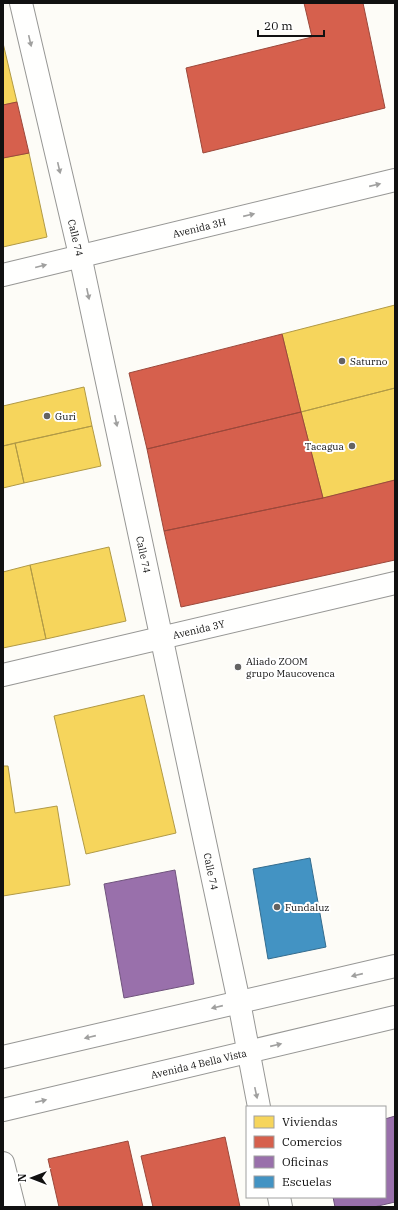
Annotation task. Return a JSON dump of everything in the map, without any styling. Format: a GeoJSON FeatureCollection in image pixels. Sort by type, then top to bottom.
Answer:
{"type":"FeatureCollection","features":[{"type":"Feature","properties":{"kind":"street","name":"Calle 74"},"geometry":{"type":"LineString","coordinates":[[21,3],[80,255],[239,1002],[259,1106]]}},
{"type":"Feature","properties":{"kind":"street","name":"Avenida 3H"},"geometry":{"type":"LineString","coordinates":[[3,275],[80,255],[395,180]]}},
{"type":"Feature","properties":{"kind":"street","name":"Avenida 3Y"},"geometry":{"type":"LineString","coordinates":[[3,675],[395,583]]}},
{"type":"Feature","properties":{"kind":"street"},"geometry":{"type":"LineString","coordinates":[[3,1057],[395,966]]}},
{"type":"Feature","properties":{"kind":"street","name":"Avenida 4 Bella Vista"},"geometry":{"type":"LineString","coordinates":[[3,1110],[395,1017]]}},
{"type":"Feature","properties":{"kind":"street"},"geometry":{"type":"LineString","coordinates":[[3,1163],[14,1207]]}},
{"type":"Feature","properties":{"kind":"building: Viviendas"},"geometry":{"type":"Polygon","coordinates":[[[3,43],[17,102],[3,105],[3,43]]]}},
{"type":"Feature","properties":{"kind":"building: Viviendas"},"geometry":{"type":"Polygon","coordinates":[[[29,153],[47,237],[3,247],[3,158],[29,153]]]}},
{"type":"Feature","properties":{"kind":"building: Viviendas","name":"Saturno"},"geometry":{"type":"Polygon","coordinates":[[[395,305],[395,388],[301,412],[282,334],[395,305]]]}},
{"type":"Feature","properties":{"kind":"building: Viviendas","name":"Guri"},"geometry":{"type":"Polygon","coordinates":[[[84,387],[92,426],[3,446],[3,406],[84,387]]]}},
{"type":"Feature","properties":{"kind":"building: Viviendas","name":"Tacagua"},"geometry":{"type":"Polygon","coordinates":[[[395,388],[395,480],[323,498],[301,412],[395,388]]]}},
{"type":"Feature","properties":{"kind":"building: Viviendas"},"geometry":{"type":"Polygon","coordinates":[[[92,426],[101,466],[24,483],[15,443],[92,426]]]}},
{"type":"Feature","properties":{"kind":"building: Viviendas"},"geometry":{"type":"Polygon","coordinates":[[[15,443],[24,483],[3,488],[3,446],[15,443]]]}},
{"type":"Feature","properties":{"kind":"building: Viviendas"},"geometry":{"type":"Polygon","coordinates":[[[109,547],[126,621],[46,639],[30,565],[109,547]]]}},
{"type":"Feature","properties":{"kind":"building: Viviendas"},"geometry":{"type":"Polygon","coordinates":[[[30,565],[46,639],[3,648],[3,572],[30,565]]]}},
{"type":"Feature","properties":{"kind":"building: Viviendas"},"geometry":{"type":"Polygon","coordinates":[[[144,695],[176,833],[86,854],[54,716],[144,695]]]}},
{"type":"Feature","properties":{"kind":"building: Viviendas"},"geometry":{"type":"Polygon","coordinates":[[[3,766],[8,766],[15,813],[57,806],[70,885],[3,896],[3,766]]]}},
{"type":"Feature","properties":{"kind":"building: Comercios"},"geometry":{"type":"Polygon","coordinates":[[[304,3],[363,3],[385,108],[203,153],[186,68],[312,37],[304,3]]]}},
{"type":"Feature","properties":{"kind":"building: Comercios"},"geometry":{"type":"Polygon","coordinates":[[[17,102],[29,153],[3,158],[3,105],[17,102]]]}},
{"type":"Feature","properties":{"kind":"building: Comercios"},"geometry":{"type":"Polygon","coordinates":[[[282,334],[301,412],[147,449],[129,373],[282,334]]]}},
{"type":"Feature","properties":{"kind":"building: Comercios"},"geometry":{"type":"Polygon","coordinates":[[[301,412],[323,498],[164,531],[147,449],[301,412]]]}},
{"type":"Feature","properties":{"kind":"building: Comercios"},"geometry":{"type":"Polygon","coordinates":[[[395,480],[395,560],[181,607],[164,531],[323,498],[395,480]]]}},
{"type":"Feature","properties":{"kind":"building: Comercios"},"geometry":{"type":"Polygon","coordinates":[[[225,1137],[240,1207],[153,1207],[141,1156],[225,1137]]]}},
{"type":"Feature","properties":{"kind":"building: Comercios"},"geometry":{"type":"Polygon","coordinates":[[[128,1141],[143,1207],[59,1207],[48,1159],[128,1141]]]}},
{"type":"Feature","properties":{"kind":"building: Oficinas"},"geometry":{"type":"Polygon","coordinates":[[[175,870],[194,984],[124,998],[104,884],[175,870]]]}},
{"type":"Feature","properties":{"kind":"building: Oficinas"},"geometry":{"type":"Polygon","coordinates":[[[395,1116],[395,1202],[374,1207],[335,1207],[333,1198],[386,1198],[386,1119],[395,1116]]]}},
{"type":"Feature","properties":{"kind":"building: Escuelas"},"geometry":{"type":"Polygon","coordinates":[[[310,858],[326,947],[268,959],[253,869],[310,858]]]}},
{"type":"Feature","properties":{"kind":"place","name":"Saturno"},"geometry":{"type":"Point","coordinates":[342,361]}},
{"type":"Feature","properties":{"kind":"place","name":"Guri"},"geometry":{"type":"Point","coordinates":[47,416]}},
{"type":"Feature","properties":{"kind":"place","name":"Tacagua"},"geometry":{"type":"Point","coordinates":[352,446]}},
{"type":"Feature","properties":{"kind":"place","name":"Aliado ZOOM grupo Maucovenca"},"geometry":{"type":"Point","coordinates":[238,667]}},
{"type":"Feature","properties":{"kind":"place","name":"Fundaluz"},"geometry":{"type":"Point","coordinates":[277,907]}}]}
